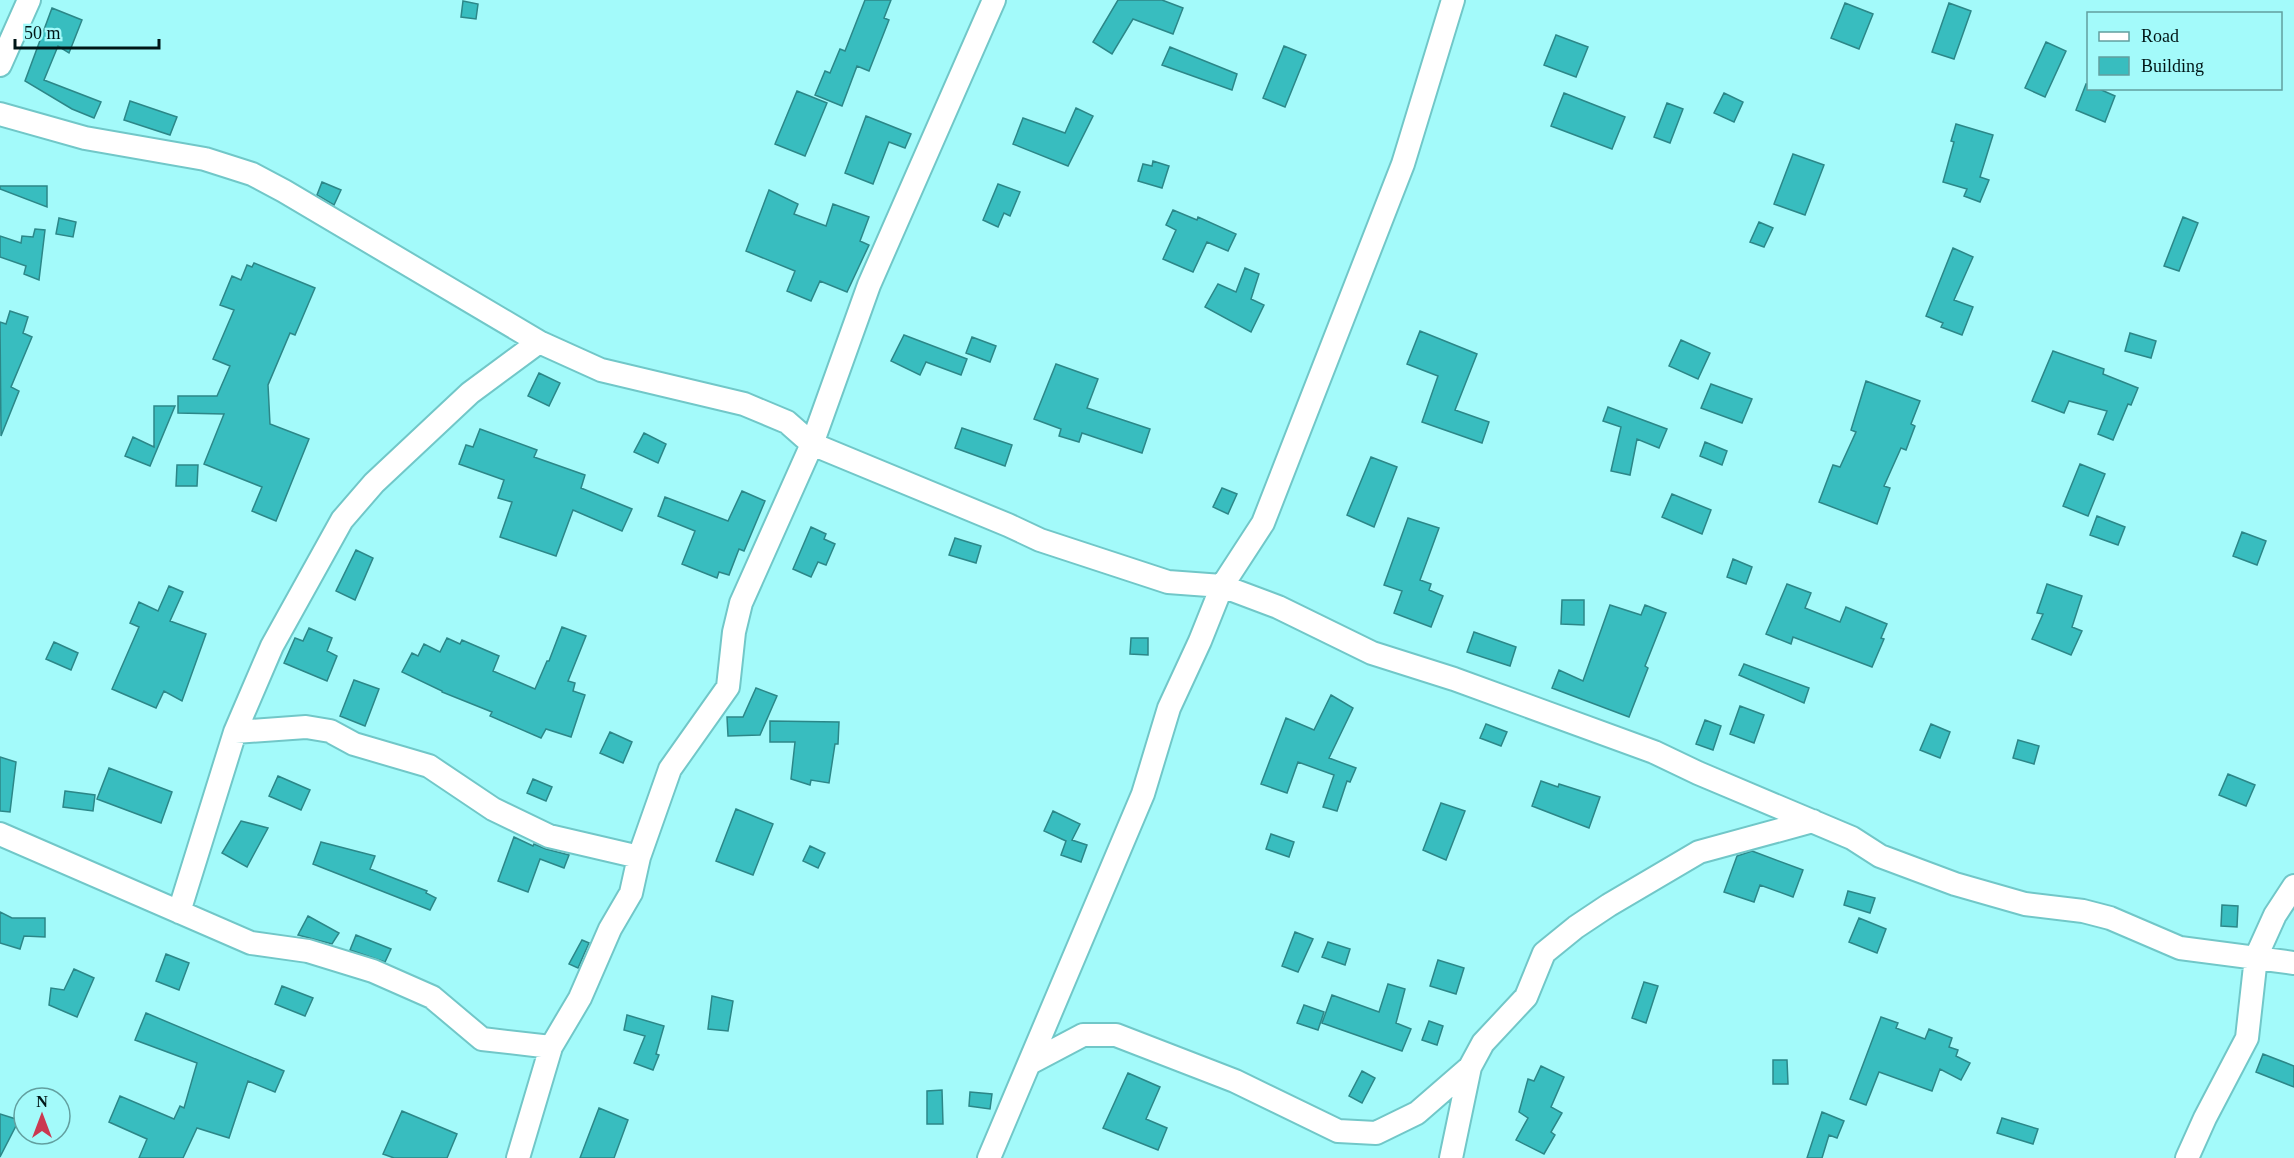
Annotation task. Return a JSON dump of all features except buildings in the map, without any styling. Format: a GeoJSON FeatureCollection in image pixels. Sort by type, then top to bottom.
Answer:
{"type":"FeatureCollection","features":[{"type":"Feature","properties":{"kind":"street"},"geometry":{"type":"LineString","coordinates":[[0,65],[29,0]]}},
{"type":"Feature","properties":{"kind":"street"},"geometry":{"type":"LineString","coordinates":[[518,1158],[551,1047],[580,998],[610,929],[631,893],[639,857],[670,769],[728,687],[734,632],[741,603],[812,444],[868,285],[994,0]]}},
{"type":"Feature","properties":{"kind":"street"},"geometry":{"type":"LineString","coordinates":[[989,1158],[1143,794],[1169,708],[1222,586],[1263,523],[1402,164],[1453,0]]}},
{"type":"Feature","properties":{"kind":"street"},"geometry":{"type":"LineString","coordinates":[[0,114],[85,138],[205,159],[252,174],[539,342],[601,370],[744,404],[787,422],[812,444],[1040,540],[1168,582],[1222,586],[1278,607],[1372,653],[1654,752],[1852,838],[1880,856],[1955,884],[2025,904],[2083,911],[2110,918],[2180,948],[2294,963]]}},
{"type":"Feature","properties":{"kind":"street"},"geometry":{"type":"LineString","coordinates":[[179,912],[235,732],[272,646],[342,520],[374,483],[470,393],[539,342]]}},
{"type":"Feature","properties":{"kind":"street"},"geometry":{"type":"LineString","coordinates":[[235,732],[306,727],[330,731],[354,744],[429,766],[492,809],[549,836],[639,857]]}},
{"type":"Feature","properties":{"kind":"street"},"geometry":{"type":"LineString","coordinates":[[1451,1158],[1470,1067],[1482,1043],[1526,997],[1544,953],[1576,927],[1699,852],[1812,821]]}},
{"type":"Feature","properties":{"kind":"street"},"geometry":{"type":"LineString","coordinates":[[0,834],[251,943],[308,951],[373,971],[432,997],[482,1039],[551,1047]]}},
{"type":"Feature","properties":{"kind":"street"},"geometry":{"type":"LineString","coordinates":[[2187,1158],[2247,1038],[2256,957],[2276,915],[2294,886]]}},
{"type":"Feature","properties":{"kind":"street"},"geometry":{"type":"LineString","coordinates":[[1030,1063],[1083,1035],[1116,1035],[1235,1081],[1338,1131],[1376,1133],[1418,1113],[1470,1067]]}}]}
